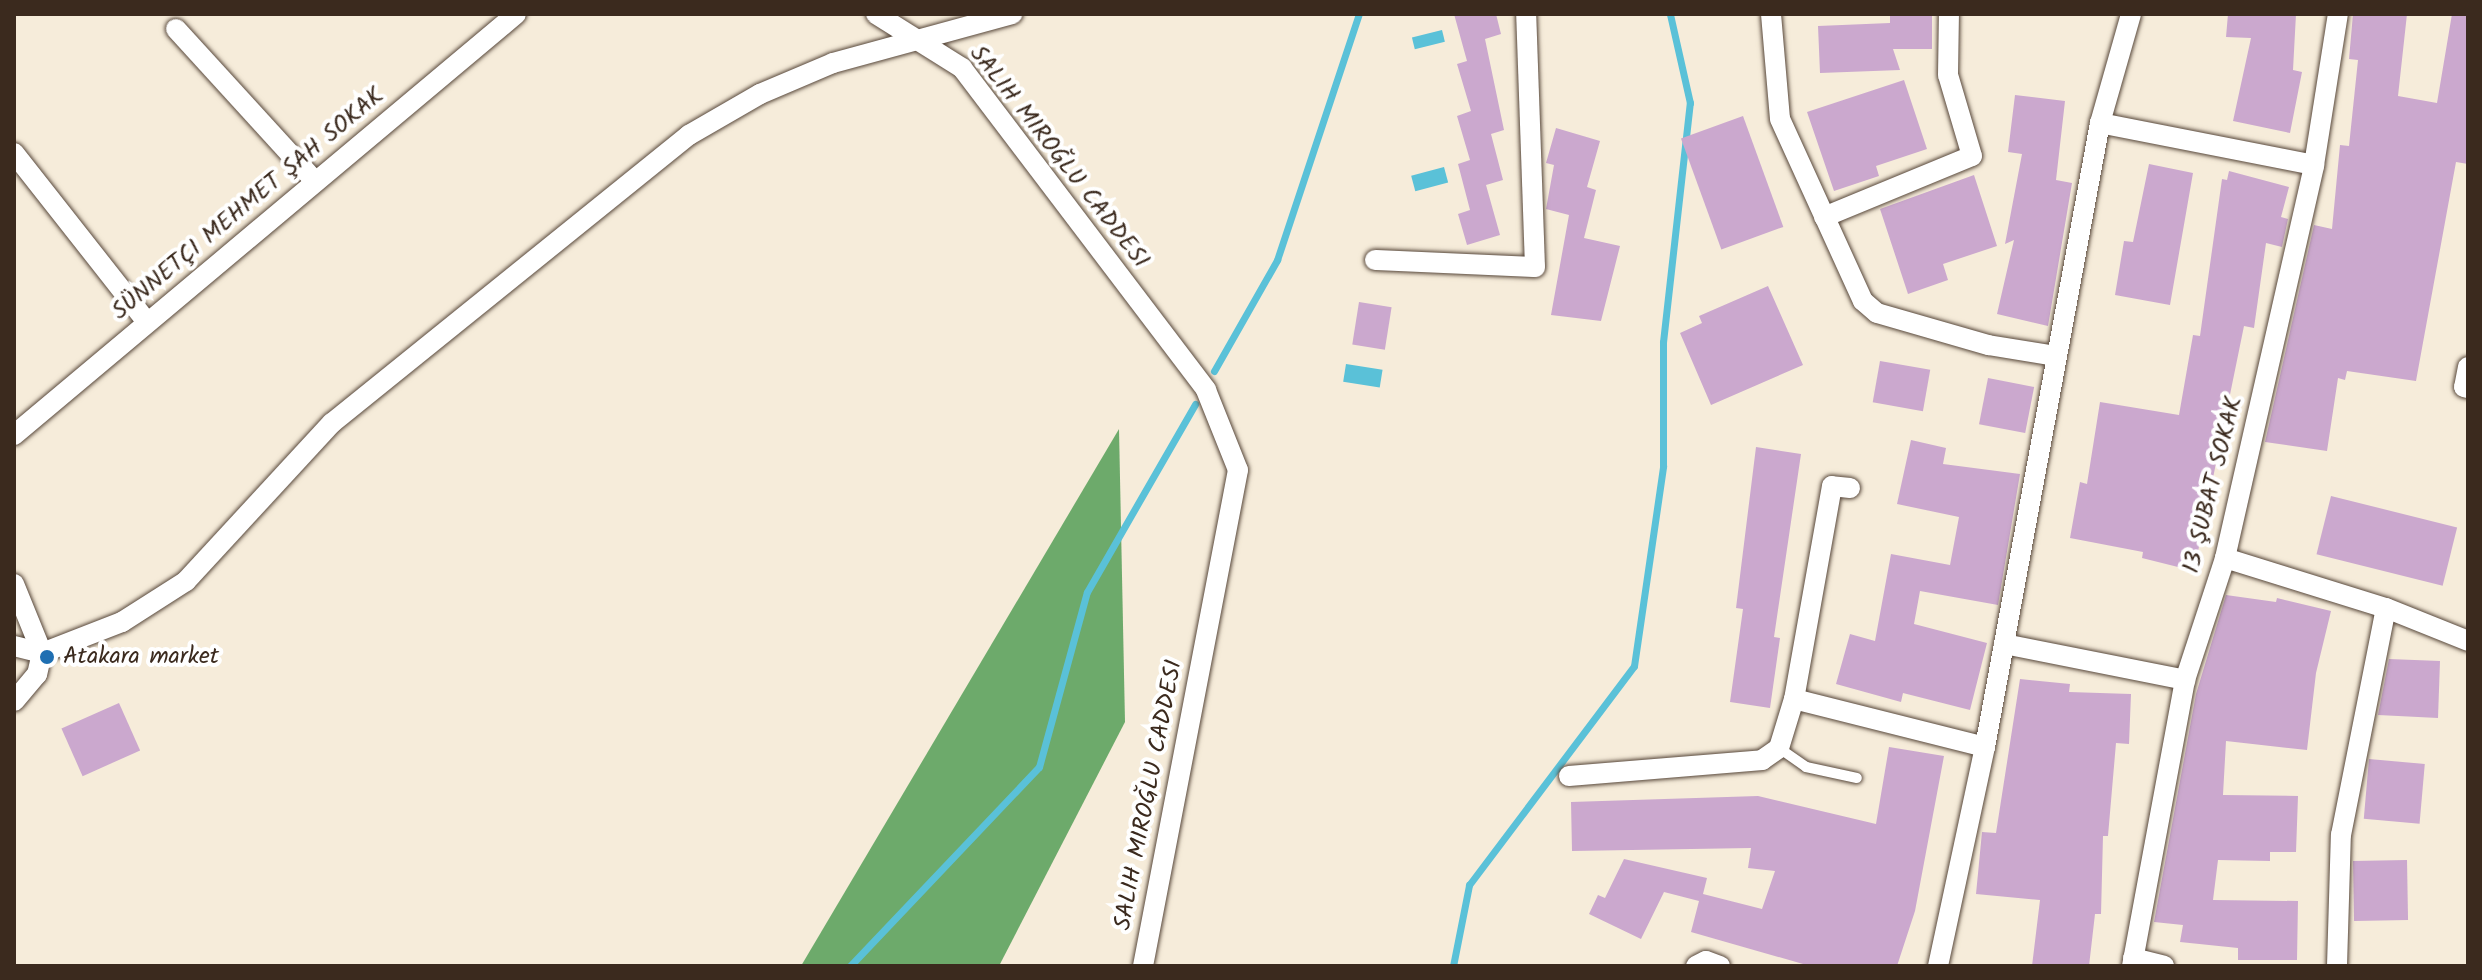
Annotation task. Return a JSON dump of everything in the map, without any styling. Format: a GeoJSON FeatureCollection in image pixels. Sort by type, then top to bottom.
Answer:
{"type":"FeatureCollection","features":[{"type":"Feature","properties":{"kind":"street","name":"SÜNNETÇI MEHMET ŞAH SOKAK"},"geometry":{"type":"LineString","coordinates":[[14,435],[516,14]]}},
{"type":"Feature","properties":{"kind":"street","name":"SALIH MIROĞLU CADDESI"},"geometry":{"type":"LineString","coordinates":[[876,14],[922,39],[962,68],[1206,390],[1238,470],[1143,966]]}},
{"type":"Feature","properties":{"kind":"street"},"geometry":{"type":"LineString","coordinates":[[14,646],[42,653],[122,622],[186,581],[332,423],[689,135],[760,94],[833,63],[1012,14]]}},
{"type":"Feature","properties":{"kind":"street"},"geometry":{"type":"LineString","coordinates":[[1375,260],[1535,267],[1526,14]]}},
{"type":"Feature","properties":{"kind":"street"},"geometry":{"type":"LineString","coordinates":[[1771,14],[1780,119],[1863,301],[1877,313],[1988,345],[2055,356]]}},
{"type":"Feature","properties":{"kind":"street"},"geometry":{"type":"LineString","coordinates":[[1824,217],[1972,156],[1948,75],[1949,14]]}},
{"type":"Feature","properties":{"kind":"street"},"geometry":{"type":"LineString","coordinates":[[1938,966],[1985,747],[2100,123],[2131,14]]}},
{"type":"Feature","properties":{"kind":"street","name":"13 ŞUBAT SOKAK"},"geometry":{"type":"LineString","coordinates":[[2132,962],[2185,680],[2225,558],[2314,165],[2338,14]]}},
{"type":"Feature","properties":{"kind":"street"},"geometry":{"type":"LineString","coordinates":[[176,29],[315,181]]}},
{"type":"Feature","properties":{"kind":"street"},"geometry":{"type":"LineString","coordinates":[[2100,123],[2314,165]]}},
{"type":"Feature","properties":{"kind":"street"},"geometry":{"type":"LineString","coordinates":[[14,153],[147,322]]}},
{"type":"Feature","properties":{"kind":"street"},"geometry":{"type":"LineString","coordinates":[[2468,367],[2464,387],[2468,388]]}},
{"type":"Feature","properties":{"kind":"street"},"geometry":{"type":"LineString","coordinates":[[1569,776],[1762,760],[1779,748],[1794,699],[1832,486],[1850,488]]}},
{"type":"Feature","properties":{"kind":"street"},"geometry":{"type":"LineString","coordinates":[[2225,558],[2386,608],[2468,641]]}},
{"type":"Feature","properties":{"kind":"street"},"geometry":{"type":"LineString","coordinates":[[14,584],[42,653],[37,674],[14,701]]}},
{"type":"Feature","properties":{"kind":"street"},"geometry":{"type":"LineString","coordinates":[[2337,966],[2341,835],[2386,608]]}},
{"type":"Feature","properties":{"kind":"street"},"geometry":{"type":"LineString","coordinates":[[2004,644],[2185,680]]}},
{"type":"Feature","properties":{"kind":"street"},"geometry":{"type":"LineString","coordinates":[[1794,699],[1985,747]]}},
{"type":"Feature","properties":{"kind":"street"},"geometry":{"type":"LineString","coordinates":[[1696,966],[1706,961],[1720,966]]}},
{"type":"Feature","properties":{"kind":"street"},"geometry":{"type":"LineString","coordinates":[[2132,962],[2164,966]]}},
{"type":"Feature","properties":{"kind":"lane"},"geometry":{"type":"LineString","coordinates":[[1779,748],[1806,767],[1857,778]]}},
{"type":"Feature","properties":{"kind":"green space"},"geometry":{"type":"Polygon","coordinates":[[[1119,429],[1125,722],[999,966],[801,966],[1119,429]]]}},
{"type":"Feature","properties":{"kind":"water"},"geometry":{"type":"Polygon","coordinates":[[[1442,30],[1445,42],[1415,49],[1412,37],[1442,30]]]}},
{"type":"Feature","properties":{"kind":"water"},"geometry":{"type":"Polygon","coordinates":[[[1444,167],[1448,182],[1415,191],[1411,176],[1444,167]]]}},
{"type":"Feature","properties":{"kind":"water"},"geometry":{"type":"Polygon","coordinates":[[[1346,364],[1383,370],[1380,388],[1343,382],[1346,364]]]}},
{"type":"Feature","properties":{"kind":"building"},"geometry":{"type":"Polygon","coordinates":[[[1454,14],[1496,14],[1501,34],[1485,39],[1504,130],[1491,134],[1503,180],[1486,185],[1500,235],[1467,245],[1458,214],[1470,210],[1458,164],[1470,160],[1457,116],[1471,111],[1457,64],[1467,61],[1454,14]]]}},
{"type":"Feature","properties":{"kind":"building"},"geometry":{"type":"Polygon","coordinates":[[[1890,14],[1932,14],[1932,49],[1893,49],[1900,70],[1820,73],[1818,26],[1890,23],[1890,14]]]}},
{"type":"Feature","properties":{"kind":"building"},"geometry":{"type":"Polygon","coordinates":[[[2228,14],[2296,14],[2293,70],[2302,72],[2290,133],[2233,121],[2251,38],[2226,37],[2228,14]]]}},
{"type":"Feature","properties":{"kind":"building"},"geometry":{"type":"Polygon","coordinates":[[[2353,14],[2407,14],[2398,96],[2437,103],[2452,14],[2468,14],[2468,164],[2456,162],[2416,381],[2347,371],[2345,380],[2338,378],[2327,451],[2265,442],[2314,225],[2332,229],[2340,145],[2349,146],[2358,60],[2349,59],[2353,14]]]}},
{"type":"Feature","properties":{"kind":"building"},"geometry":{"type":"Polygon","coordinates":[[[1904,80],[1927,149],[1876,166],[1879,176],[1834,191],[1807,112],[1904,80]]]}},
{"type":"Feature","properties":{"kind":"building"},"geometry":{"type":"Polygon","coordinates":[[[2015,95],[2065,101],[2056,180],[2072,183],[2048,326],[1997,314],[2014,240],[2005,244],[2022,154],[2008,152],[2015,95]]]}},
{"type":"Feature","properties":{"kind":"building"},"geometry":{"type":"Polygon","coordinates":[[[1743,116],[1783,227],[1721,249],[1681,139],[1743,116]]]}},
{"type":"Feature","properties":{"kind":"building"},"geometry":{"type":"Polygon","coordinates":[[[1556,128],[1600,141],[1587,187],[1596,190],[1584,238],[1620,246],[1601,321],[1551,315],[1569,215],[1546,209],[1554,165],[1546,163],[1556,128]]]}},
{"type":"Feature","properties":{"kind":"building"},"geometry":{"type":"Polygon","coordinates":[[[2149,164],[2193,173],[2170,305],[2115,295],[2124,241],[2133,242],[2149,164]]]}},
{"type":"Feature","properties":{"kind":"building"},"geometry":{"type":"Polygon","coordinates":[[[2229,171],[2289,187],[2281,217],[2288,219],[2282,247],[2266,243],[2254,328],[2244,326],[2194,571],[2142,558],[2143,552],[2070,538],[2080,482],[2087,484],[2100,402],[2179,415],[2193,335],[2200,336],[2222,179],[2227,180],[2229,171]]]}},
{"type":"Feature","properties":{"kind":"building"},"geometry":{"type":"Polygon","coordinates":[[[1974,175],[1997,246],[1943,264],[1948,280],[1908,294],[1880,209],[1974,175]]]}},
{"type":"Feature","properties":{"kind":"building"},"geometry":{"type":"Polygon","coordinates":[[[1768,286],[1803,365],[1711,405],[1680,333],[1702,323],[1699,316],[1768,286]]]}},
{"type":"Feature","properties":{"kind":"building"},"geometry":{"type":"Polygon","coordinates":[[[1359,302],[1392,307],[1385,350],[1352,344],[1359,302]]]}},
{"type":"Feature","properties":{"kind":"building"},"geometry":{"type":"Polygon","coordinates":[[[1880,361],[1930,370],[1923,411],[1873,402],[1880,361]]]}},
{"type":"Feature","properties":{"kind":"building"},"geometry":{"type":"Polygon","coordinates":[[[1988,378],[2034,387],[2025,433],[1979,424],[1988,378]]]}},
{"type":"Feature","properties":{"kind":"building"},"geometry":{"type":"Polygon","coordinates":[[[1911,440],[1946,448],[1943,464],[2020,474],[1998,605],[1920,591],[1914,624],[1987,643],[1970,710],[1903,693],[1901,702],[1836,684],[1850,634],[1875,641],[1891,554],[1950,565],[1959,517],[1897,504],[1911,440]]]}},
{"type":"Feature","properties":{"kind":"building"},"geometry":{"type":"Polygon","coordinates":[[[1756,447],[1801,454],[1774,637],[1780,638],[1770,708],[1730,702],[1743,609],[1736,608],[1756,447]]]}},
{"type":"Feature","properties":{"kind":"building"},"geometry":{"type":"Polygon","coordinates":[[[2331,496],[2457,527],[2443,586],[2316,554],[2331,496]]]}},
{"type":"Feature","properties":{"kind":"building"},"geometry":{"type":"Polygon","coordinates":[[[2226,595],[2276,602],[2277,598],[2331,611],[2316,673],[2307,750],[2226,741],[2223,795],[2298,796],[2296,852],[2270,852],[2270,861],[2218,860],[2213,900],[2298,901],[2297,960],[2238,960],[2238,948],[2180,942],[2183,925],[2154,922],[2196,694],[2226,595]]]}},
{"type":"Feature","properties":{"kind":"building"},"geometry":{"type":"Polygon","coordinates":[[[2389,659],[2440,661],[2438,718],[2378,715],[2389,659]]]}},
{"type":"Feature","properties":{"kind":"building"},"geometry":{"type":"Polygon","coordinates":[[[2020,679],[2070,684],[2069,692],[2131,694],[2129,744],[2116,743],[2108,836],[2103,836],[2101,914],[2095,914],[2089,966],[2032,966],[2040,900],[1976,894],[1982,832],[1996,833],[2020,679]]]}},
{"type":"Feature","properties":{"kind":"building"},"geometry":{"type":"Polygon","coordinates":[[[119,703],[140,751],[83,776],[61,729],[119,703]]]}},
{"type":"Feature","properties":{"kind":"building"},"geometry":{"type":"Polygon","coordinates":[[[1889,747],[1944,756],[1915,911],[1897,966],[1810,966],[1691,932],[1699,901],[1664,892],[1641,939],[1589,914],[1598,895],[1605,898],[1624,859],[1707,878],[1703,894],[1762,909],[1775,871],[1748,868],[1751,848],[1572,851],[1571,802],[1758,796],[1876,824],[1889,747]]]}},
{"type":"Feature","properties":{"kind":"building"},"geometry":{"type":"Polygon","coordinates":[[[2369,759],[2425,764],[2420,824],[2364,819],[2369,759]]]}},
{"type":"Feature","properties":{"kind":"building"},"geometry":{"type":"Polygon","coordinates":[[[2407,860],[2408,920],[2354,921],[2353,861],[2407,860]]]}},
{"type":"Feature","properties":{"kind":"waterway"},"geometry":{"type":"LineString","coordinates":[[1214,371],[1277,260],[1359,14]]}},
{"type":"Feature","properties":{"kind":"waterway"},"geometry":{"type":"LineString","coordinates":[[1453,966],[1469,885],[1634,666],[1663,466],[1663,342],[1690,103],[1670,14]]}},
{"type":"Feature","properties":{"kind":"waterway"},"geometry":{"type":"LineString","coordinates":[[850,966],[1039,767],[1087,592],[1195,404]]}},
{"type":"Feature","properties":{"kind":"place","name":"Atakara market"},"geometry":{"type":"Point","coordinates":[47,657]}}]}
